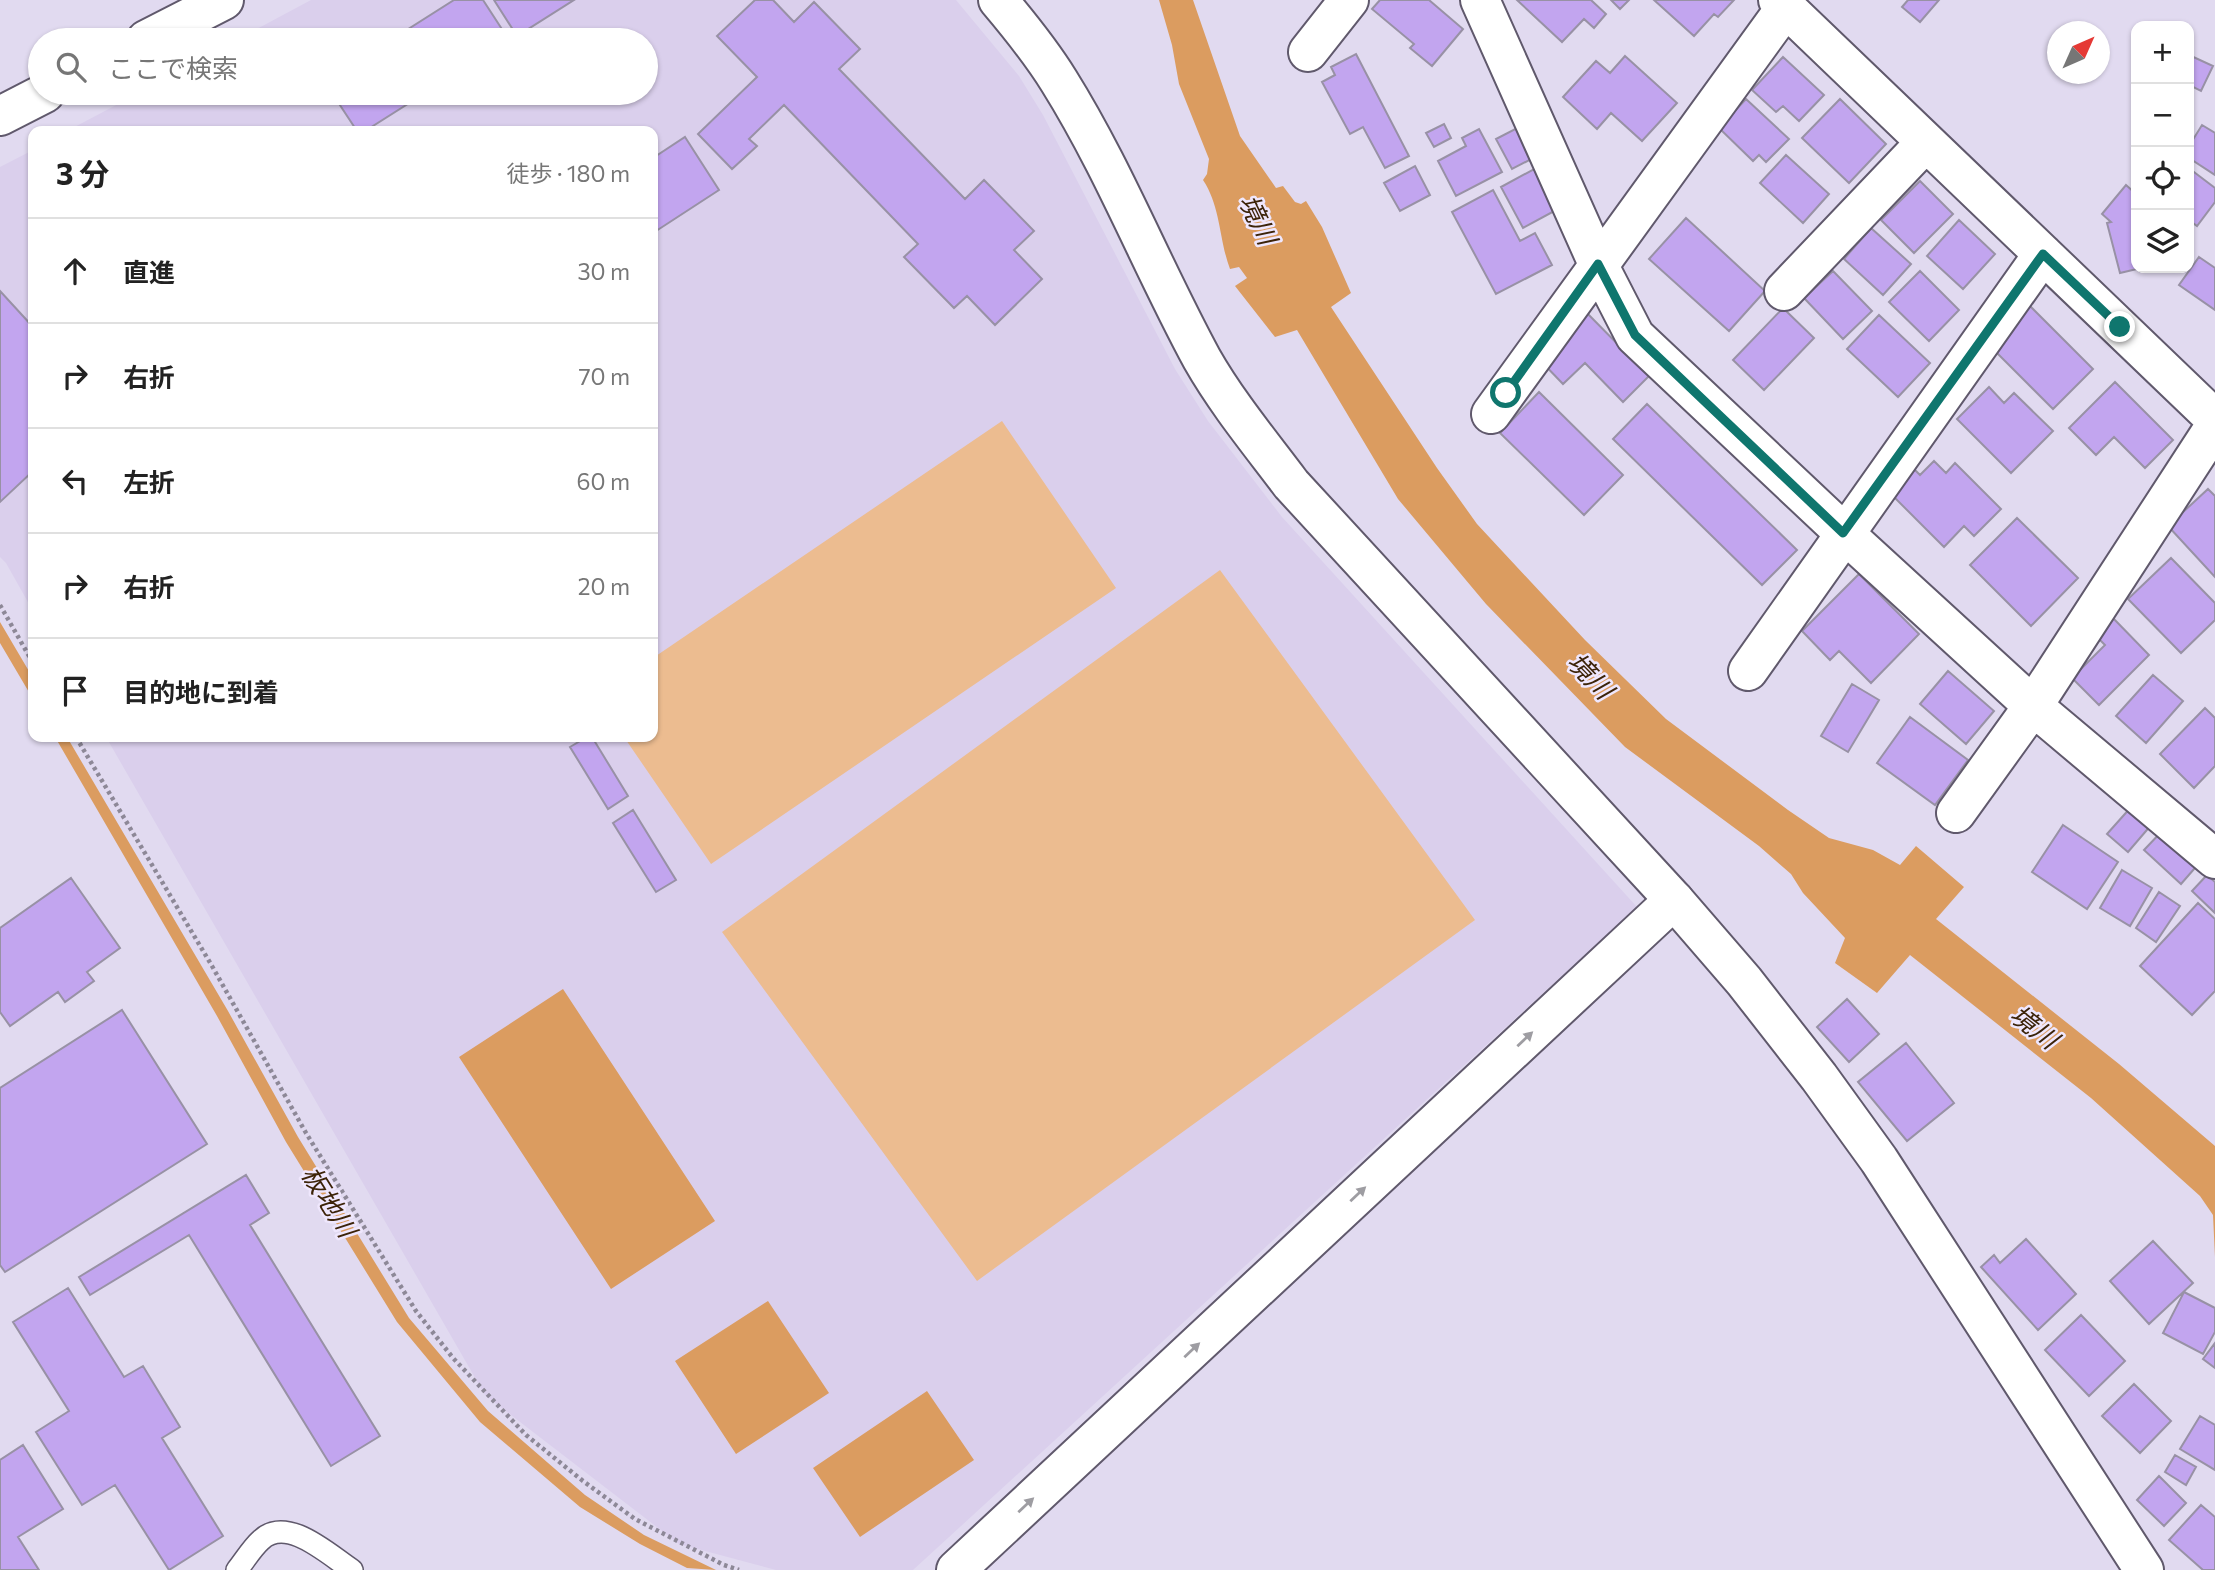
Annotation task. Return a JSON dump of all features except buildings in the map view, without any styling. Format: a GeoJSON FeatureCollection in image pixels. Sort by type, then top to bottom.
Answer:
{"type":"FeatureCollection","features":[{"type":"Feature","properties":{"kind":"street"},"geometry":{"type":"LineString","coordinates":[[169,28],[224,0]]}},
{"type":"Feature","properties":{"kind":"street"},"geometry":{"type":"LineString","coordinates":[[998,0],[1020,26],[1065,92],[1204,362],[1291,484],[1674,900],[1753,992],[1879,1160],[2144,1570]]}},
{"type":"Feature","properties":{"kind":"street"},"geometry":{"type":"LineString","coordinates":[[1308,52],[1349,0]]}},
{"type":"Feature","properties":{"kind":"street"},"geometry":{"type":"LineString","coordinates":[[1480,0],[1598,264],[1635,335],[1843,533],[2033,706],[2215,859]]}},
{"type":"Feature","properties":{"kind":"street"},"geometry":{"type":"LineString","coordinates":[[1491,414],[1782,4],[2215,419]]}},
{"type":"Feature","properties":{"kind":"street"},"geometry":{"type":"LineString","coordinates":[[0,116],[28,102]]}},
{"type":"Feature","properties":{"kind":"street"},"geometry":{"type":"LineString","coordinates":[[1784,291],[1926,142]]}},
{"type":"Feature","properties":{"kind":"street"},"geometry":{"type":"LineString","coordinates":[[1748,671],[1843,533],[2043,254]]}},
{"type":"Feature","properties":{"kind":"street"},"geometry":{"type":"LineString","coordinates":[[1956,813],[2033,706],[2215,426]]}},
{"type":"Feature","properties":{"kind":"street"},"geometry":{"type":"LineString","coordinates":[[966,1561],[1674,900]]}},
{"type":"Feature","properties":{"kind":"lane"},"geometry":{"type":"LineString","coordinates":[[237,1570],[262,1539],[283,1531],[296,1533],[352,1570]]}},
{"type":"Feature","properties":{"kind":"path"},"geometry":{"type":"LineString","coordinates":[[0,605],[28,654]]}},
{"type":"Feature","properties":{"kind":"path"},"geometry":{"type":"LineString","coordinates":[[79,742],[212,966],[306,1133],[416,1311],[453,1358],[526,1435],[583,1481],[635,1519],[724,1565],[740,1570]]}},
{"type":"Feature","properties":{"kind":"shaded area"},"geometry":{"type":"Polygon","coordinates":[[[311,0],[956,0],[1019,76],[1043,115],[1175,369],[1208,421],[1282,517],[1637,907],[913,1570],[776,1570],[679,1544],[485,1395],[109,742],[658,742],[658,126],[76,126],[116,105],[658,105],[658,28],[258,28],[311,0]]]}},
{"type":"Feature","properties":{"kind":"shaded area"},"geometry":{"type":"Polygon","coordinates":[[[28,153],[28,602],[0,557],[0,167],[28,153]]]}},
{"type":"Feature","properties":{"kind":"shaded area"},"geometry":{"type":"Polygon","coordinates":[[[1002,421],[1116,588],[711,864],[627,742],[658,742],[658,655],[1002,421]]]}},
{"type":"Feature","properties":{"kind":"shaded area"},"geometry":{"type":"Polygon","coordinates":[[[1220,570],[1475,920],[977,1281],[722,932],[1220,570]]]}},
{"type":"Feature","properties":{"kind":"water","name":"境川"},"geometry":{"type":"Polygon","coordinates":[[[1159,0],[1193,0],[1240,136],[1276,188],[1283,186],[1295,202],[1301,204],[1306,201],[1322,227],[1351,293],[1331,307],[1477,524],[1585,640],[1666,719],[1788,810],[1829,838],[1873,850],[1900,865],[1916,846],[1964,887],[1936,919],[2119,1064],[2215,1146],[2215,1257],[2213,1215],[2200,1196],[2091,1098],[1910,955],[1877,993],[1835,963],[1845,938],[1803,893],[1791,874],[1759,846],[1625,747],[1486,604],[1398,499],[1297,330],[1275,337],[1235,286],[1247,278],[1239,267],[1230,269],[1226,258],[1217,212],[1203,180],[1207,174],[1209,159],[1179,84],[1172,45],[1159,0]]]}},
{"type":"Feature","properties":{"kind":"water"},"geometry":{"type":"Polygon","coordinates":[[[0,622],[28,670],[28,691],[0,643],[0,622]]]}},
{"type":"Feature","properties":{"kind":"water","name":"板地川"},"geometry":{"type":"Polygon","coordinates":[[[58,742],[70,742],[228,1011],[298,1137],[409,1318],[488,1411],[585,1495],[644,1535],[716,1570],[687,1568],[640,1544],[580,1507],[480,1422],[397,1322],[286,1142],[217,1016],[58,742]]]}},
{"type":"Feature","properties":{"kind":"water"},"geometry":{"type":"Polygon","coordinates":[[[563,989],[715,1221],[611,1289],[459,1057],[563,989]]]}},
{"type":"Feature","properties":{"kind":"water"},"geometry":{"type":"Polygon","coordinates":[[[768,1301],[829,1393],[736,1454],[675,1361],[768,1301]]]}},
{"type":"Feature","properties":{"kind":"water"},"geometry":{"type":"Polygon","coordinates":[[[927,1391],[974,1460],[860,1537],[813,1468],[927,1391]]]}},
{"type":"Feature","properties":{"kind":"route"},"geometry":{"type":"LineString","coordinates":[[1506,393],[1598,264],[1635,335],[1843,533],[2043,254],[2120,327]]}}]}
